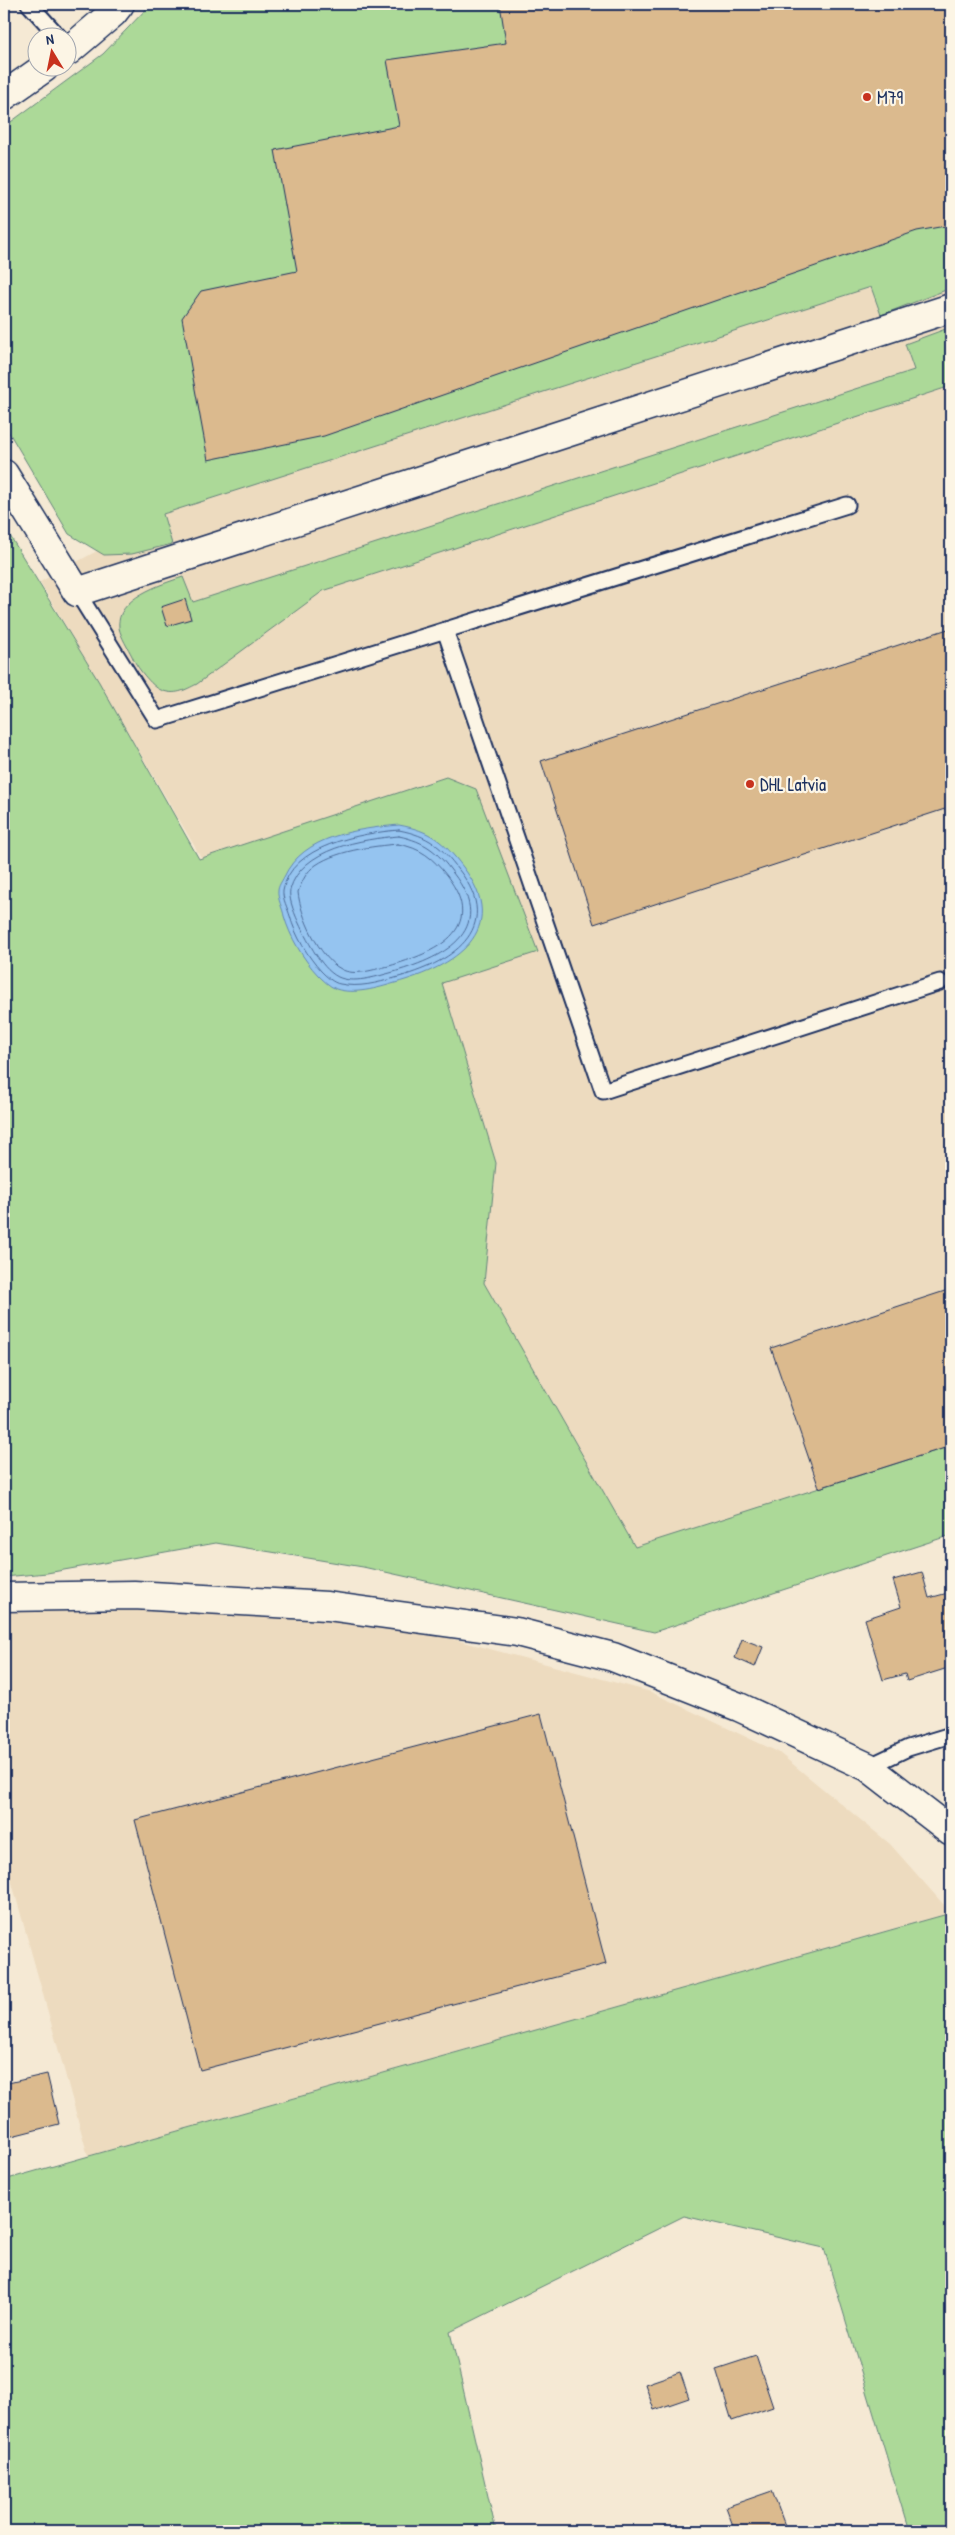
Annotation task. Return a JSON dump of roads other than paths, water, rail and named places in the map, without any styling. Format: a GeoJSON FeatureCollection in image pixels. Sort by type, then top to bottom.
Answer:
{"type":"FeatureCollection","features":[{"type":"Feature","properties":{"kind":"street"},"geometry":{"type":"LineString","coordinates":[[78,38],[113,13],[120,4]]}},
{"type":"Feature","properties":{"kind":"street"},"geometry":{"type":"LineString","coordinates":[[4,96],[30,78]]}},
{"type":"Feature","properties":{"kind":"street"},"geometry":{"type":"LineString","coordinates":[[4,474],[77,592],[951,308]]}},
{"type":"Feature","properties":{"kind":"street"},"geometry":{"type":"LineString","coordinates":[[4,1597],[134,1595],[327,1606],[517,1632],[613,1657],[739,1707],[868,1767],[951,1831]]}},
{"type":"Feature","properties":{"kind":"lane"},"geometry":{"type":"LineString","coordinates":[[29,4],[50,28]]}},
{"type":"Feature","properties":{"kind":"lane"},"geometry":{"type":"LineString","coordinates":[[77,592],[157,720],[846,505]]}},
{"type":"Feature","properties":{"kind":"lane"},"geometry":{"type":"LineString","coordinates":[[445,630],[603,1091],[940,982]]}},
{"type":"Feature","properties":{"kind":"lane"},"geometry":{"type":"LineString","coordinates":[[868,1767],[908,1748],[951,1735]]}},
{"type":"Feature","properties":{"kind":"water"},"geometry":{"type":"Polygon","coordinates":[[[399,825],[420,830],[436,838],[463,867],[477,890],[481,910],[479,928],[470,943],[455,956],[417,976],[366,990],[343,991],[336,989],[318,975],[298,947],[284,916],[278,897],[279,887],[293,863],[304,852],[318,843],[350,832],[399,825]]]}},
{"type":"Feature","properties":{"kind":"place","name":"M79"},"geometry":{"type":"Point","coordinates":[867,97]}},
{"type":"Feature","properties":{"kind":"place","name":"DHL Latvia"},"geometry":{"type":"Point","coordinates":[750,784]}}]}
